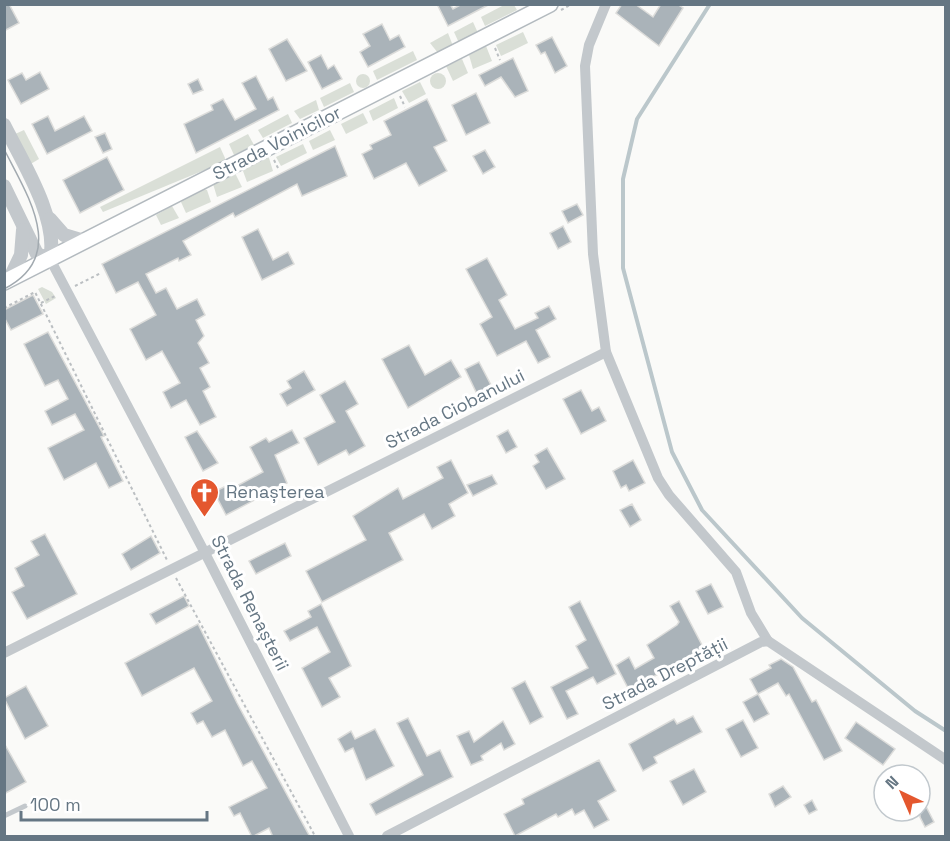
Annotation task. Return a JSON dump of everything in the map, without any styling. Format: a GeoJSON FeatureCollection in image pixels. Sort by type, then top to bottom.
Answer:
{"type":"FeatureCollection","features":[{"type":"Feature","properties":{"kind":"main road","name":"Strada Voinicilor"},"geometry":{"type":"LineString","coordinates":[[7,281],[550,4]]}},
{"type":"Feature","properties":{"kind":"street"},"geometry":{"type":"LineString","coordinates":[[606,4],[589,45],[585,66],[593,254],[606,352],[658,478],[669,495],[736,572],[751,613],[768,641],[945,760]]}},
{"type":"Feature","properties":{"kind":"street","name":"Strada Renașterii"},"geometry":{"type":"LineString","coordinates":[[4,125],[44,211],[54,243],[50,259]]}},
{"type":"Feature","properties":{"kind":"street","name":"Strada Renașterii"},"geometry":{"type":"LineString","coordinates":[[4,186],[37,254],[50,259],[205,553],[349,837]]}},
{"type":"Feature","properties":{"kind":"street"},"geometry":{"type":"LineString","coordinates":[[44,211],[64,235],[84,241]]}},
{"type":"Feature","properties":{"kind":"street"},"geometry":{"type":"LineString","coordinates":[[7,281],[23,249],[20,219]]}},
{"type":"Feature","properties":{"kind":"street","name":"Strada Ciobanului"},"geometry":{"type":"LineString","coordinates":[[4,653],[606,352]]}},
{"type":"Feature","properties":{"kind":"street","name":"Strada Dreptății"},"geometry":{"type":"LineString","coordinates":[[387,837],[761,642],[768,641]]}},
{"type":"Feature","properties":{"kind":"lane"},"geometry":{"type":"LineString","coordinates":[[4,816],[25,806]]}},
{"type":"Feature","properties":{"kind":"path"},"geometry":{"type":"LineString","coordinates":[[493,45],[500,60]]}},
{"type":"Feature","properties":{"kind":"path"},"geometry":{"type":"LineString","coordinates":[[398,93],[405,107]]}},
{"type":"Feature","properties":{"kind":"path"},"geometry":{"type":"LineString","coordinates":[[272,156],[279,170]]}},
{"type":"Feature","properties":{"kind":"path"},"geometry":{"type":"LineString","coordinates":[[4,308],[18,301]]}},
{"type":"Feature","properties":{"kind":"shaded area"},"geometry":{"type":"Polygon","coordinates":[[[506,4],[514,5],[517,10],[485,26],[481,17],[506,4]]]}},
{"type":"Feature","properties":{"kind":"shaded area"},"geometry":{"type":"Polygon","coordinates":[[[473,22],[478,33],[459,43],[454,32],[473,22]]]}},
{"type":"Feature","properties":{"kind":"shaded area"},"geometry":{"type":"Polygon","coordinates":[[[523,32],[528,43],[501,56],[496,45],[523,32]]]}},
{"type":"Feature","properties":{"kind":"shaded area"},"geometry":{"type":"Polygon","coordinates":[[[448,33],[453,46],[438,53],[430,43],[448,33]]]}},
{"type":"Feature","properties":{"kind":"shaded area"},"geometry":{"type":"Polygon","coordinates":[[[486,46],[492,61],[473,69],[469,55],[486,46]]]}},
{"type":"Feature","properties":{"kind":"shaded area"},"geometry":{"type":"Polygon","coordinates":[[[413,51],[417,60],[377,80],[373,71],[413,51]]]}},
{"type":"Feature","properties":{"kind":"shaded area"},"geometry":{"type":"Polygon","coordinates":[[[462,59],[468,73],[453,81],[446,66],[462,59]]]}},
{"type":"Feature","properties":{"kind":"shaded area"},"geometry":{"type":"Polygon","coordinates":[[[438,73],[446,81],[438,89],[430,81],[438,73]]]}},
{"type":"Feature","properties":{"kind":"shaded area"},"geometry":{"type":"Polygon","coordinates":[[[363,74],[368,76],[370,81],[368,86],[363,88],[358,86],[356,81],[358,76],[363,74]]]}},
{"type":"Feature","properties":{"kind":"shaded area"},"geometry":{"type":"Polygon","coordinates":[[[420,82],[426,94],[409,103],[402,91],[420,82]]]}},
{"type":"Feature","properties":{"kind":"shaded area"},"geometry":{"type":"Polygon","coordinates":[[[350,83],[354,92],[324,107],[320,98],[350,83]]]}},
{"type":"Feature","properties":{"kind":"shaded area"},"geometry":{"type":"Polygon","coordinates":[[[394,98],[398,108],[373,121],[369,111],[394,98]]]}},
{"type":"Feature","properties":{"kind":"shaded area"},"geometry":{"type":"Polygon","coordinates":[[[316,100],[319,110],[300,119],[294,111],[316,100]]]}},
{"type":"Feature","properties":{"kind":"shaded area"},"geometry":{"type":"Polygon","coordinates":[[[363,113],[368,123],[346,134],[341,124],[363,113]]]}},
{"type":"Feature","properties":{"kind":"shaded area"},"geometry":{"type":"Polygon","coordinates":[[[288,114],[292,123],[263,138],[258,130],[288,114]]]}},
{"type":"Feature","properties":{"kind":"shaded area"},"geometry":{"type":"Polygon","coordinates":[[[24,130],[39,159],[29,165],[13,135],[24,130]]]}},
{"type":"Feature","properties":{"kind":"shaded area"},"geometry":{"type":"Polygon","coordinates":[[[330,130],[335,140],[313,150],[309,141],[330,130]]]}},
{"type":"Feature","properties":{"kind":"shaded area"},"geometry":{"type":"Polygon","coordinates":[[[248,134],[254,145],[234,155],[229,144],[248,134]]]}},
{"type":"Feature","properties":{"kind":"shaded area"},"geometry":{"type":"Polygon","coordinates":[[[303,144],[307,153],[281,166],[276,157],[303,144]]]}},
{"type":"Feature","properties":{"kind":"shaded area"},"geometry":{"type":"Polygon","coordinates":[[[220,147],[225,158],[224,162],[103,212],[100,207],[220,147]]]}},
{"type":"Feature","properties":{"kind":"shaded area"},"geometry":{"type":"Polygon","coordinates":[[[266,157],[269,158],[273,171],[247,182],[244,168],[266,157]]]}},
{"type":"Feature","properties":{"kind":"shaded area"},"geometry":{"type":"Polygon","coordinates":[[[235,173],[242,187],[217,197],[213,184],[235,173]]]}},
{"type":"Feature","properties":{"kind":"shaded area"},"geometry":{"type":"Polygon","coordinates":[[[204,189],[207,190],[211,202],[186,213],[181,202],[183,199],[204,189]]]}},
{"type":"Feature","properties":{"kind":"shaded area"},"geometry":{"type":"Polygon","coordinates":[[[172,206],[179,218],[161,225],[156,215],[172,206]]]}},
{"type":"Feature","properties":{"kind":"shaded area"},"geometry":{"type":"Polygon","coordinates":[[[42,287],[52,292],[56,298],[46,304],[38,289],[42,287]]]}},
{"type":"Feature","properties":{"kind":"building"},"geometry":{"type":"Polygon","coordinates":[[[4,4],[9,4],[19,23],[4,31],[4,4]]]}},
{"type":"Feature","properties":{"kind":"building"},"geometry":{"type":"Polygon","coordinates":[[[437,4],[450,4],[453,9],[462,4],[490,4],[448,26],[437,4]]]}},
{"type":"Feature","properties":{"kind":"building"},"geometry":{"type":"Polygon","coordinates":[[[622,4],[635,4],[653,17],[661,4],[677,4],[683,8],[659,46],[616,13],[622,4]]]}},
{"type":"Feature","properties":{"kind":"building"},"geometry":{"type":"Polygon","coordinates":[[[382,24],[390,40],[399,35],[405,47],[368,67],[360,52],[370,46],[363,34],[382,24]]]}},
{"type":"Feature","properties":{"kind":"building"},"geometry":{"type":"Polygon","coordinates":[[[552,37],[567,66],[555,73],[545,52],[541,54],[536,45],[552,37]]]}},
{"type":"Feature","properties":{"kind":"building"},"geometry":{"type":"Polygon","coordinates":[[[287,39],[307,71],[286,81],[269,49],[287,39]]]}},
{"type":"Feature","properties":{"kind":"building"},"geometry":{"type":"Polygon","coordinates":[[[321,55],[328,69],[334,65],[342,79],[322,89],[308,62],[321,55]]]}},
{"type":"Feature","properties":{"kind":"building"},"geometry":{"type":"Polygon","coordinates":[[[513,58],[528,91],[515,97],[501,77],[485,86],[479,75],[513,58]]]}},
{"type":"Feature","properties":{"kind":"building"},"geometry":{"type":"Polygon","coordinates":[[[40,72],[49,89],[21,104],[8,80],[22,73],[26,80],[40,72]]]}},
{"type":"Feature","properties":{"kind":"building"},"geometry":{"type":"Polygon","coordinates":[[[256,76],[268,100],[273,97],[279,110],[196,153],[184,124],[213,110],[211,105],[223,99],[235,120],[256,109],[242,83],[256,76]]]}},
{"type":"Feature","properties":{"kind":"building"},"geometry":{"type":"Polygon","coordinates":[[[198,79],[203,90],[193,94],[188,84],[198,79]]]}},
{"type":"Feature","properties":{"kind":"building"},"geometry":{"type":"Polygon","coordinates":[[[476,93],[490,123],[466,135],[452,105],[476,93]]]}},
{"type":"Feature","properties":{"kind":"building"},"geometry":{"type":"Polygon","coordinates":[[[427,99],[447,141],[434,147],[447,171],[419,186],[406,163],[374,179],[362,154],[372,149],[370,145],[391,135],[384,121],[427,99]]]}},
{"type":"Feature","properties":{"kind":"building"},"geometry":{"type":"Polygon","coordinates":[[[48,116],[55,131],[84,116],[92,131],[47,154],[32,124],[48,116]]]}},
{"type":"Feature","properties":{"kind":"building"},"geometry":{"type":"Polygon","coordinates":[[[105,133],[112,149],[103,153],[95,137],[105,133]]]}},
{"type":"Feature","properties":{"kind":"building"},"geometry":{"type":"Polygon","coordinates":[[[335,146],[347,176],[302,196],[297,184],[235,217],[233,213],[183,241],[191,255],[179,261],[178,258],[146,274],[156,293],[166,288],[177,309],[197,299],[205,315],[196,320],[204,336],[198,343],[209,363],[200,368],[210,387],[203,391],[216,417],[200,425],[186,400],[171,408],[163,392],[180,383],[162,351],[146,360],[130,329],[156,315],[138,282],[116,293],[102,264],[335,146]]]}},
{"type":"Feature","properties":{"kind":"building"},"geometry":{"type":"Polygon","coordinates":[[[485,150],[495,167],[483,174],[473,156],[485,150]]]}},
{"type":"Feature","properties":{"kind":"building"},"geometry":{"type":"Polygon","coordinates":[[[107,157],[124,190],[80,213],[63,180],[107,157]]]}},
{"type":"Feature","properties":{"kind":"building"},"geometry":{"type":"Polygon","coordinates":[[[577,204],[583,215],[568,223],[562,211],[577,204]]]}},
{"type":"Feature","properties":{"kind":"building"},"geometry":{"type":"Polygon","coordinates":[[[563,226],[571,242],[558,249],[550,233],[563,226]]]}},
{"type":"Feature","properties":{"kind":"building"},"geometry":{"type":"Polygon","coordinates":[[[258,229],[273,260],[288,252],[294,264],[262,280],[242,237],[258,229]]]}},
{"type":"Feature","properties":{"kind":"building"},"geometry":{"type":"Polygon","coordinates":[[[487,258],[507,295],[499,300],[515,329],[538,318],[535,313],[549,306],[556,319],[536,330],[550,357],[538,363],[526,341],[497,356],[480,324],[492,317],[466,269],[487,258]]]}},
{"type":"Feature","properties":{"kind":"building"},"geometry":{"type":"Polygon","coordinates":[[[33,295],[43,314],[11,330],[4,317],[4,310],[33,295]]]}},
{"type":"Feature","properties":{"kind":"building"},"geometry":{"type":"Polygon","coordinates":[[[48,332],[104,436],[101,437],[123,481],[109,488],[96,463],[64,480],[48,448],[84,430],[75,414],[52,425],[45,411],[68,399],[58,380],[45,386],[24,344],[48,332]]]}},
{"type":"Feature","properties":{"kind":"building"},"geometry":{"type":"Polygon","coordinates":[[[409,345],[425,375],[451,360],[461,377],[408,408],[382,359],[409,345]]]}},
{"type":"Feature","properties":{"kind":"building"},"geometry":{"type":"Polygon","coordinates":[[[479,362],[492,387],[477,394],[465,369],[479,362]]]}},
{"type":"Feature","properties":{"kind":"building"},"geometry":{"type":"Polygon","coordinates":[[[304,371],[315,390],[287,406],[280,394],[291,388],[287,381],[304,371]]]}},
{"type":"Feature","properties":{"kind":"building"},"geometry":{"type":"Polygon","coordinates":[[[345,381],[358,404],[346,411],[365,446],[349,455],[346,450],[318,465],[304,438],[335,422],[320,395],[345,381]]]}},
{"type":"Feature","properties":{"kind":"building"},"geometry":{"type":"Polygon","coordinates":[[[581,390],[592,411],[599,407],[606,421],[581,434],[563,399],[581,390]]]}},
{"type":"Feature","properties":{"kind":"building"},"geometry":{"type":"Polygon","coordinates":[[[292,430],[299,443],[275,455],[287,483],[226,515],[214,492],[232,483],[235,487],[263,472],[250,447],[266,438],[269,442],[292,430]]]}},
{"type":"Feature","properties":{"kind":"building"},"geometry":{"type":"Polygon","coordinates":[[[508,430],[517,447],[506,453],[497,436],[508,430]]]}},
{"type":"Feature","properties":{"kind":"building"},"geometry":{"type":"Polygon","coordinates":[[[197,431],[218,463],[203,471],[185,437],[197,431]]]}},
{"type":"Feature","properties":{"kind":"building"},"geometry":{"type":"Polygon","coordinates":[[[547,448],[565,479],[546,489],[533,466],[539,462],[535,455],[547,448]]]}},
{"type":"Feature","properties":{"kind":"building"},"geometry":{"type":"Polygon","coordinates":[[[451,460],[468,493],[449,504],[455,516],[432,529],[424,514],[389,533],[403,560],[322,602],[306,571],[366,540],[353,516],[398,488],[403,499],[443,478],[437,467],[451,460]]]}},
{"type":"Feature","properties":{"kind":"building"},"geometry":{"type":"Polygon","coordinates":[[[633,460],[645,483],[629,491],[626,485],[621,488],[613,471],[633,460]]]}},
{"type":"Feature","properties":{"kind":"building"},"geometry":{"type":"Polygon","coordinates":[[[492,475],[497,484],[473,496],[467,485],[492,475]]]}},
{"type":"Feature","properties":{"kind":"building"},"geometry":{"type":"Polygon","coordinates":[[[632,504],[641,520],[630,527],[620,510],[632,504]]]}},
{"type":"Feature","properties":{"kind":"building"},"geometry":{"type":"Polygon","coordinates":[[[45,534],[77,594],[27,619],[12,592],[24,586],[15,568],[39,555],[31,541],[45,534]]]}},
{"type":"Feature","properties":{"kind":"building"},"geometry":{"type":"Polygon","coordinates":[[[151,536],[160,553],[131,570],[122,554],[151,536]]]}},
{"type":"Feature","properties":{"kind":"building"},"geometry":{"type":"Polygon","coordinates":[[[285,543],[291,556],[256,574],[249,561],[285,543]]]}},
{"type":"Feature","properties":{"kind":"building"},"geometry":{"type":"Polygon","coordinates":[[[711,584],[723,607],[708,614],[696,591],[711,584]]]}},
{"type":"Feature","properties":{"kind":"building"},"geometry":{"type":"Polygon","coordinates":[[[184,596],[189,606],[156,624],[150,614],[184,596]]]}},
{"type":"Feature","properties":{"kind":"building"},"geometry":{"type":"Polygon","coordinates":[[[580,601],[616,674],[597,684],[593,677],[566,691],[578,714],[567,719],[551,687],[588,668],[576,646],[586,640],[569,607],[580,601]]]}},
{"type":"Feature","properties":{"kind":"building"},"geometry":{"type":"Polygon","coordinates":[[[679,601],[704,649],[629,690],[616,665],[629,657],[635,669],[654,658],[647,645],[677,625],[679,622],[670,606],[679,601]]]}},
{"type":"Feature","properties":{"kind":"building"},"geometry":{"type":"Polygon","coordinates":[[[321,604],[351,666],[329,678],[340,697],[322,707],[302,668],[330,652],[317,627],[290,641],[284,631],[311,617],[308,611],[321,604]]]}},
{"type":"Feature","properties":{"kind":"building"},"geometry":{"type":"Polygon","coordinates":[[[198,624],[237,703],[310,837],[273,837],[269,828],[252,837],[240,813],[234,816],[229,807],[267,788],[252,761],[243,766],[225,730],[212,737],[203,721],[197,724],[191,713],[212,701],[194,668],[142,696],[125,663],[198,624]]]}},
{"type":"Feature","properties":{"kind":"building"},"geometry":{"type":"Polygon","coordinates":[[[781,659],[793,667],[812,702],[816,700],[842,751],[824,760],[789,694],[786,696],[778,683],[758,694],[750,679],[771,668],[769,665],[781,659]]]}},
{"type":"Feature","properties":{"kind":"building"},"geometry":{"type":"Polygon","coordinates":[[[525,681],[543,717],[530,724],[512,688],[525,681]]]}},
{"type":"Feature","properties":{"kind":"building"},"geometry":{"type":"Polygon","coordinates":[[[26,686],[48,726],[25,739],[4,698],[26,686]]]}},
{"type":"Feature","properties":{"kind":"building"},"geometry":{"type":"Polygon","coordinates":[[[758,694],[769,714],[754,722],[743,702],[758,694]]]}},
{"type":"Feature","properties":{"kind":"building"},"geometry":{"type":"Polygon","coordinates":[[[693,716],[702,732],[654,757],[657,763],[643,771],[629,744],[674,719],[677,724],[693,716]]]}},
{"type":"Feature","properties":{"kind":"building"},"geometry":{"type":"Polygon","coordinates":[[[408,718],[427,756],[440,750],[453,777],[376,815],[370,804],[423,775],[397,723],[408,718]]]}},
{"type":"Feature","properties":{"kind":"building"},"geometry":{"type":"Polygon","coordinates":[[[743,720],[758,748],[741,757],[726,729],[743,720]]]}},
{"type":"Feature","properties":{"kind":"building"},"geometry":{"type":"Polygon","coordinates":[[[503,721],[515,744],[504,750],[501,743],[481,756],[483,760],[471,765],[457,736],[469,731],[474,742],[503,721]]]}},
{"type":"Feature","properties":{"kind":"building"},"geometry":{"type":"Polygon","coordinates":[[[856,722],[895,749],[884,763],[880,763],[845,738],[856,722]]]}},
{"type":"Feature","properties":{"kind":"building"},"geometry":{"type":"Polygon","coordinates":[[[375,729],[394,766],[366,780],[353,748],[345,752],[338,739],[351,731],[355,739],[375,729]]]}},
{"type":"Feature","properties":{"kind":"building"},"geometry":{"type":"Polygon","coordinates":[[[4,743],[26,782],[4,794],[4,743]]]}},
{"type":"Feature","properties":{"kind":"building"},"geometry":{"type":"Polygon","coordinates":[[[599,760],[616,791],[598,801],[609,820],[594,828],[584,810],[575,815],[572,809],[558,817],[556,814],[515,836],[504,814],[524,804],[522,799],[599,760]]]}},
{"type":"Feature","properties":{"kind":"building"},"geometry":{"type":"Polygon","coordinates":[[[694,769],[706,792],[683,805],[670,781],[694,769]]]}},
{"type":"Feature","properties":{"kind":"building"},"geometry":{"type":"Polygon","coordinates":[[[783,786],[791,797],[775,807],[769,794],[783,786]]]}},
{"type":"Feature","properties":{"kind":"building"},"geometry":{"type":"Polygon","coordinates":[[[812,800],[817,810],[809,814],[804,805],[812,800]]]}},
{"type":"Feature","properties":{"kind":"building"},"geometry":{"type":"Polygon","coordinates":[[[932,818],[934,822],[925,827],[923,823],[932,823],[932,818]]]}},
{"type":"Feature","properties":{"kind":"waterway"},"geometry":{"type":"LineString","coordinates":[[710,4],[637,119],[623,179],[623,268],[672,452],[702,510],[802,618],[915,711],[946,731]]}},
{"type":"Feature","properties":{"kind":"tram line"},"geometry":{"type":"LineString","coordinates":[[4,149],[31,205],[37,224],[39,242],[35,260],[24,275],[4,289]]}},
{"type":"Feature","properties":{"kind":"place","name":"Renașterea"},"geometry":{"type":"Point","coordinates":[205,518]}}]}
